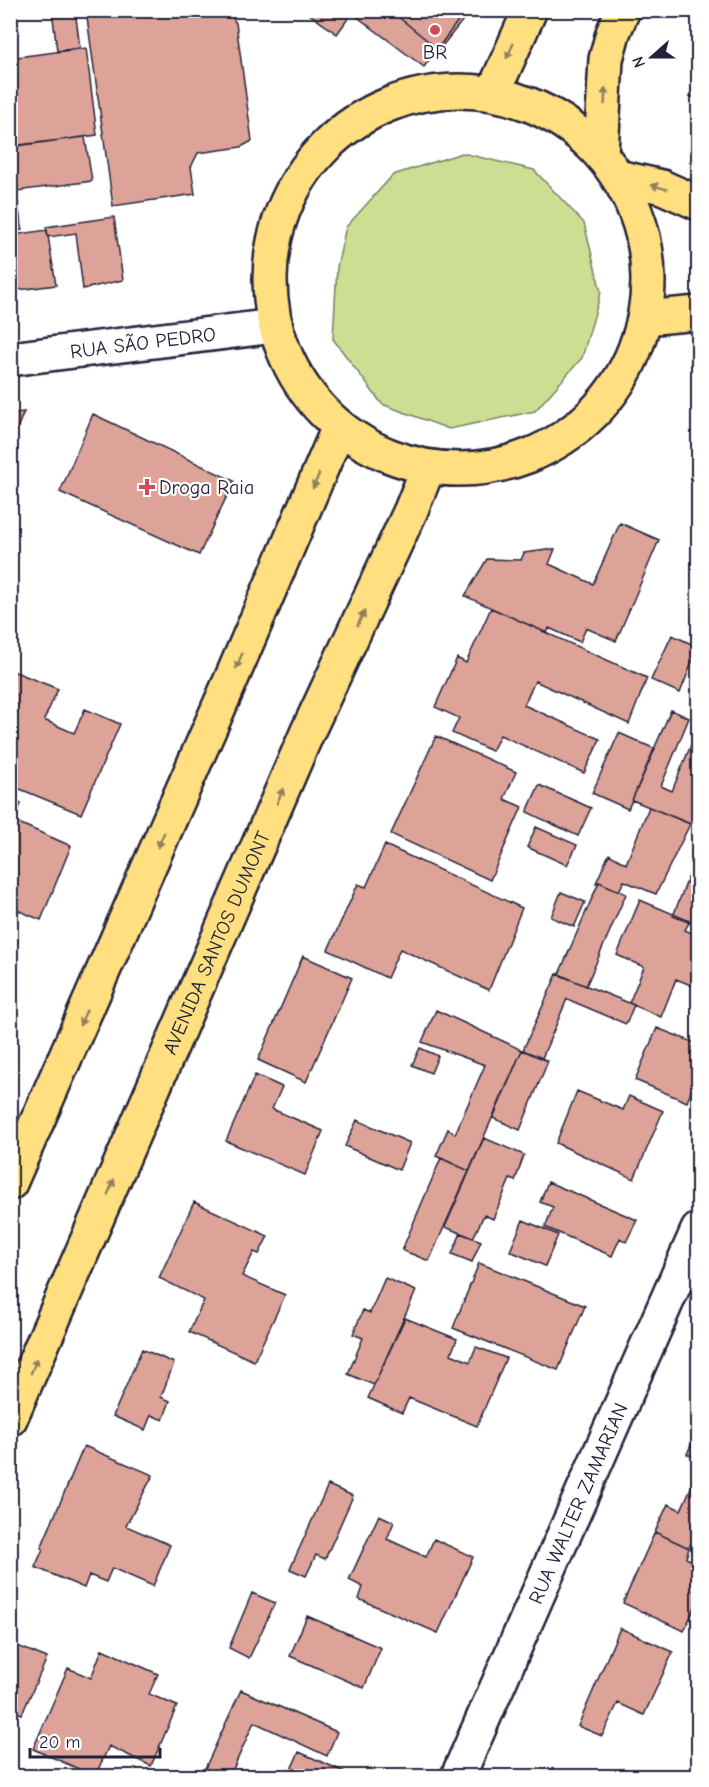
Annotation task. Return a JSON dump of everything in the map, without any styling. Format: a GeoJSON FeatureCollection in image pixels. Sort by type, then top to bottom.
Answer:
{"type":"FeatureCollection","features":[{"type":"Feature","properties":{"kind":"main road"},"geometry":{"type":"LineString","coordinates":[[493,93],[530,10]]}},
{"type":"Feature","properties":{"kind":"main road"},"geometry":{"type":"LineString","coordinates":[[610,166],[606,58],[623,10]]}},
{"type":"Feature","properties":{"kind":"main road"},"geometry":{"type":"LineString","coordinates":[[430,92],[493,93],[533,105],[570,126],[610,166],[639,221],[648,269],[645,318],[625,373],[590,419],[542,452],[486,469],[428,468],[380,454],[339,428],[298,381],[275,326],[270,262],[286,202],[320,150],[370,112],[430,92]]}},
{"type":"Feature","properties":{"kind":"main road"},"geometry":{"type":"LineString","coordinates":[[610,166],[699,203]]}},
{"type":"Feature","properties":{"kind":"main road"},"geometry":{"type":"LineString","coordinates":[[645,318],[699,313]]}},
{"type":"Feature","properties":{"kind":"main road"},"geometry":{"type":"LineString","coordinates":[[10,1184],[339,428]]}},
{"type":"Feature","properties":{"kind":"main road","name":"AVENIDA SANTOS DUMONT"},"geometry":{"type":"LineString","coordinates":[[10,1419],[307,733],[411,510],[428,468]]}},
{"type":"Feature","properties":{"kind":"street","name":"RUA SÃO PEDRO"},"geometry":{"type":"LineString","coordinates":[[10,359],[275,326]]}},
{"type":"Feature","properties":{"kind":"street","name":"RUA WALTER ZAMARIAN"},"geometry":{"type":"LineString","coordinates":[[458,1776],[699,1230]]}},
{"type":"Feature","properties":{"kind":"green space"},"geometry":{"type":"Polygon","coordinates":[[[462,153],[534,170],[584,223],[601,292],[582,358],[535,411],[449,429],[382,404],[333,339],[337,267],[346,227],[393,175],[462,153]]]}},
{"type":"Feature","properties":{"kind":"building"},"geometry":{"type":"Polygon","coordinates":[[[52,10],[75,10],[80,48],[57,51],[52,10]]]}},
{"type":"Feature","properties":{"kind":"building"},"geometry":{"type":"Polygon","coordinates":[[[86,10],[195,10],[196,18],[230,14],[236,23],[252,141],[241,147],[198,153],[191,167],[195,194],[113,206],[86,10]]]}},
{"type":"Feature","properties":{"kind":"building"},"geometry":{"type":"Polygon","coordinates":[[[310,10],[466,10],[424,67],[352,13],[337,34],[308,13],[310,10]]]}},
{"type":"Feature","properties":{"kind":"building","name":"BR"},"geometry":{"type":"Polygon","coordinates":[[[390,10],[471,10],[439,50],[390,10]]]}},
{"type":"Feature","properties":{"kind":"building"},"geometry":{"type":"Polygon","coordinates":[[[86,48],[97,135],[10,147],[10,111],[15,111],[12,94],[10,94],[10,58],[86,48]]]}},
{"type":"Feature","properties":{"kind":"building"},"geometry":{"type":"Polygon","coordinates":[[[698,78],[698,99],[690,96],[698,78]]]}},
{"type":"Feature","properties":{"kind":"building"},"geometry":{"type":"Polygon","coordinates":[[[85,137],[92,181],[17,191],[11,146],[85,137]]]}},
{"type":"Feature","properties":{"kind":"building"},"geometry":{"type":"Polygon","coordinates":[[[10,164],[12,164],[22,230],[10,231],[10,164]]]}},
{"type":"Feature","properties":{"kind":"building"},"geometry":{"type":"Polygon","coordinates":[[[114,217],[123,280],[83,289],[76,233],[48,237],[46,227],[114,217]]]}},
{"type":"Feature","properties":{"kind":"building"},"geometry":{"type":"Polygon","coordinates":[[[47,230],[56,285],[10,291],[10,232],[12,231],[13,235],[47,230]]]}},
{"type":"Feature","properties":{"kind":"building"},"geometry":{"type":"Polygon","coordinates":[[[24,412],[10,445],[10,414],[24,412]]]}},
{"type":"Feature","properties":{"kind":"building","name":"Droga Raia"},"geometry":{"type":"Polygon","coordinates":[[[93,414],[234,481],[199,555],[60,492],[93,414]]]}},
{"type":"Feature","properties":{"kind":"building"},"geometry":{"type":"Polygon","coordinates":[[[620,523],[659,540],[616,641],[586,628],[580,642],[549,628],[547,633],[465,596],[487,559],[521,560],[524,553],[555,549],[549,564],[593,584],[620,523]]]}},
{"type":"Feature","properties":{"kind":"building"},"geometry":{"type":"Polygon","coordinates":[[[491,608],[647,678],[629,724],[535,681],[524,705],[600,739],[584,773],[500,735],[492,751],[452,733],[459,718],[435,707],[457,658],[466,663],[491,608]]]}},
{"type":"Feature","properties":{"kind":"building"},"geometry":{"type":"Polygon","coordinates":[[[672,635],[698,647],[680,693],[651,680],[672,635]]]}},
{"type":"Feature","properties":{"kind":"building"},"geometry":{"type":"Polygon","coordinates":[[[13,671],[58,689],[44,720],[74,733],[85,709],[120,724],[81,814],[10,785],[10,677],[13,671]]]}},
{"type":"Feature","properties":{"kind":"building"},"geometry":{"type":"Polygon","coordinates":[[[671,710],[689,718],[661,786],[672,791],[698,728],[698,827],[632,800],[671,710]]]}},
{"type":"Feature","properties":{"kind":"building"},"geometry":{"type":"Polygon","coordinates":[[[619,733],[655,749],[628,809],[592,793],[619,733]]]}},
{"type":"Feature","properties":{"kind":"building"},"geometry":{"type":"Polygon","coordinates":[[[436,736],[516,772],[504,799],[522,807],[490,880],[391,834],[436,736]]]}},
{"type":"Feature","properties":{"kind":"building"},"geometry":{"type":"Polygon","coordinates":[[[539,785],[591,808],[578,836],[527,812],[539,785]]]}},
{"type":"Feature","properties":{"kind":"building"},"geometry":{"type":"Polygon","coordinates":[[[10,799],[21,804],[14,821],[71,846],[41,920],[10,907],[10,799]]]}},
{"type":"Feature","properties":{"kind":"building"},"geometry":{"type":"Polygon","coordinates":[[[649,807],[690,824],[656,894],[624,881],[619,891],[599,882],[596,883],[609,854],[626,864],[649,807]]]}},
{"type":"Feature","properties":{"kind":"building"},"geometry":{"type":"Polygon","coordinates":[[[536,827],[577,845],[567,865],[527,847],[536,827]]]}},
{"type":"Feature","properties":{"kind":"building"},"geometry":{"type":"Polygon","coordinates":[[[385,845],[522,908],[489,990],[400,949],[387,978],[328,950],[358,884],[366,887],[385,845]]]}},
{"type":"Feature","properties":{"kind":"building"},"geometry":{"type":"Polygon","coordinates":[[[698,853],[698,926],[673,916],[698,853]]]}},
{"type":"Feature","properties":{"kind":"building"},"geometry":{"type":"Polygon","coordinates":[[[599,882],[626,894],[586,986],[559,974],[599,882]]]}},
{"type":"Feature","properties":{"kind":"building"},"geometry":{"type":"Polygon","coordinates":[[[561,892],[585,902],[574,927],[551,917],[561,892]]]}},
{"type":"Feature","properties":{"kind":"building"},"geometry":{"type":"Polygon","coordinates":[[[640,900],[690,921],[685,930],[698,936],[698,988],[676,979],[661,1017],[629,1003],[644,967],[617,955],[640,900]]]}},
{"type":"Feature","properties":{"kind":"building"},"geometry":{"type":"Polygon","coordinates":[[[10,937],[18,941],[10,958],[10,937]]]}},
{"type":"Feature","properties":{"kind":"building"},"geometry":{"type":"Polygon","coordinates":[[[303,956],[352,978],[306,1082],[258,1060],[303,956]]]}},
{"type":"Feature","properties":{"kind":"building"},"geometry":{"type":"Polygon","coordinates":[[[557,974],[634,1005],[626,1024],[567,999],[542,1058],[523,1050],[557,974]]]}},
{"type":"Feature","properties":{"kind":"building"},"geometry":{"type":"Polygon","coordinates":[[[436,1010],[522,1050],[469,1171],[436,1156],[448,1129],[455,1134],[485,1065],[422,1042],[436,1010]]]}},
{"type":"Feature","properties":{"kind":"building"},"geometry":{"type":"Polygon","coordinates":[[[657,1028],[698,1044],[698,1072],[687,1102],[635,1080],[657,1028]]]}},
{"type":"Feature","properties":{"kind":"building"},"geometry":{"type":"Polygon","coordinates":[[[420,1048],[438,1056],[431,1073],[412,1065],[420,1048]]]}},
{"type":"Feature","properties":{"kind":"building"},"geometry":{"type":"Polygon","coordinates":[[[522,1050],[548,1061],[520,1130],[493,1118],[522,1050]]]}},
{"type":"Feature","properties":{"kind":"building"},"geometry":{"type":"Polygon","coordinates":[[[255,1075],[282,1087],[272,1109],[323,1131],[305,1175],[226,1141],[255,1075]]]}},
{"type":"Feature","properties":{"kind":"building"},"geometry":{"type":"Polygon","coordinates":[[[577,1091],[623,1110],[629,1096],[663,1111],[634,1179],[556,1143],[577,1091]]]}},
{"type":"Feature","properties":{"kind":"building"},"geometry":{"type":"Polygon","coordinates":[[[357,1120],[410,1143],[399,1170],[345,1146],[357,1120]]]}},
{"type":"Feature","properties":{"kind":"building"},"geometry":{"type":"Polygon","coordinates":[[[484,1138],[524,1155],[515,1181],[510,1179],[493,1219],[484,1215],[473,1238],[445,1227],[484,1138]]]}},
{"type":"Feature","properties":{"kind":"building"},"geometry":{"type":"Polygon","coordinates":[[[441,1158],[469,1171],[429,1261],[402,1250],[441,1158]]]}},
{"type":"Feature","properties":{"kind":"building"},"geometry":{"type":"Polygon","coordinates":[[[548,1182],[637,1220],[626,1242],[620,1238],[612,1256],[545,1227],[553,1207],[540,1202],[548,1182]]]}},
{"type":"Feature","properties":{"kind":"building"},"geometry":{"type":"Polygon","coordinates":[[[194,1202],[268,1236],[259,1254],[254,1252],[242,1276],[285,1295],[254,1361],[189,1332],[204,1300],[159,1278],[194,1202]]]}},
{"type":"Feature","properties":{"kind":"building"},"geometry":{"type":"Polygon","coordinates":[[[523,1220],[558,1235],[545,1266],[510,1251],[523,1220]]]}},
{"type":"Feature","properties":{"kind":"building"},"geometry":{"type":"Polygon","coordinates":[[[461,1233],[481,1241],[472,1262],[452,1254],[461,1233]]]}},
{"type":"Feature","properties":{"kind":"building"},"geometry":{"type":"Polygon","coordinates":[[[479,1263],[585,1306],[558,1370],[453,1328],[479,1263]]]}},
{"type":"Feature","properties":{"kind":"building"},"geometry":{"type":"Polygon","coordinates":[[[385,1278],[416,1291],[374,1385],[348,1374],[363,1338],[353,1334],[363,1310],[370,1313],[385,1278]]]}},
{"type":"Feature","properties":{"kind":"building"},"geometry":{"type":"Polygon","coordinates":[[[405,1318],[457,1339],[451,1354],[470,1362],[476,1347],[506,1358],[477,1426],[409,1398],[402,1413],[368,1398],[405,1318]]]}},
{"type":"Feature","properties":{"kind":"building"},"geometry":{"type":"Polygon","coordinates":[[[142,1349],[174,1363],[161,1397],[170,1401],[163,1420],[151,1415],[145,1430],[113,1416],[142,1349]]]}},
{"type":"Feature","properties":{"kind":"building"},"geometry":{"type":"Polygon","coordinates":[[[698,1430],[698,1459],[687,1454],[698,1430]]]}},
{"type":"Feature","properties":{"kind":"building"},"geometry":{"type":"Polygon","coordinates":[[[84,1446],[153,1475],[126,1526],[170,1545],[153,1586],[112,1568],[106,1582],[89,1575],[84,1588],[35,1567],[84,1446]]]}},
{"type":"Feature","properties":{"kind":"building"},"geometry":{"type":"Polygon","coordinates":[[[698,1472],[698,1539],[694,1536],[689,1548],[655,1532],[668,1504],[681,1510],[698,1472]]]}},
{"type":"Feature","properties":{"kind":"building"},"geometry":{"type":"Polygon","coordinates":[[[328,1485],[353,1496],[325,1559],[316,1555],[306,1576],[290,1569],[328,1485]]]}},
{"type":"Feature","properties":{"kind":"building"},"geometry":{"type":"Polygon","coordinates":[[[379,1515],[394,1522],[387,1539],[426,1557],[434,1539],[473,1557],[438,1633],[359,1599],[363,1587],[349,1580],[379,1515]]]}},
{"type":"Feature","properties":{"kind":"building"},"geometry":{"type":"Polygon","coordinates":[[[655,1532],[689,1548],[686,1558],[698,1563],[698,1600],[684,1631],[623,1603],[655,1532]]]}},
{"type":"Feature","properties":{"kind":"building"},"geometry":{"type":"Polygon","coordinates":[[[252,1593],[275,1603],[249,1658],[229,1648],[252,1593]]]}},
{"type":"Feature","properties":{"kind":"building"},"geometry":{"type":"Polygon","coordinates":[[[307,1616],[381,1648],[364,1688],[290,1656],[307,1616]]]}},
{"type":"Feature","properties":{"kind":"building"},"geometry":{"type":"Polygon","coordinates":[[[620,1628],[673,1652],[644,1715],[618,1703],[602,1736],[578,1726],[620,1628]]]}},
{"type":"Feature","properties":{"kind":"building"},"geometry":{"type":"Polygon","coordinates":[[[10,1643],[47,1658],[22,1714],[10,1710],[10,1643]]]}},
{"type":"Feature","properties":{"kind":"building"},"geometry":{"type":"Polygon","coordinates":[[[102,1649],[158,1674],[149,1694],[177,1706],[151,1766],[109,1746],[95,1776],[33,1749],[68,1668],[91,1678],[102,1649]]]}},
{"type":"Feature","properties":{"kind":"building"},"geometry":{"type":"Polygon","coordinates":[[[241,1690],[337,1732],[327,1756],[254,1722],[230,1776],[202,1775],[241,1690]]]}},
{"type":"Feature","properties":{"kind":"building"},"geometry":{"type":"Polygon","coordinates":[[[299,1752],[354,1776],[288,1776],[299,1752]]]}},
{"type":"Feature","properties":{"kind":"place","name":"BR"},"geometry":{"type":"Point","coordinates":[435,30]}},
{"type":"Feature","properties":{"kind":"place","name":"Droga Raia"},"geometry":{"type":"Point","coordinates":[147,487]}}]}
